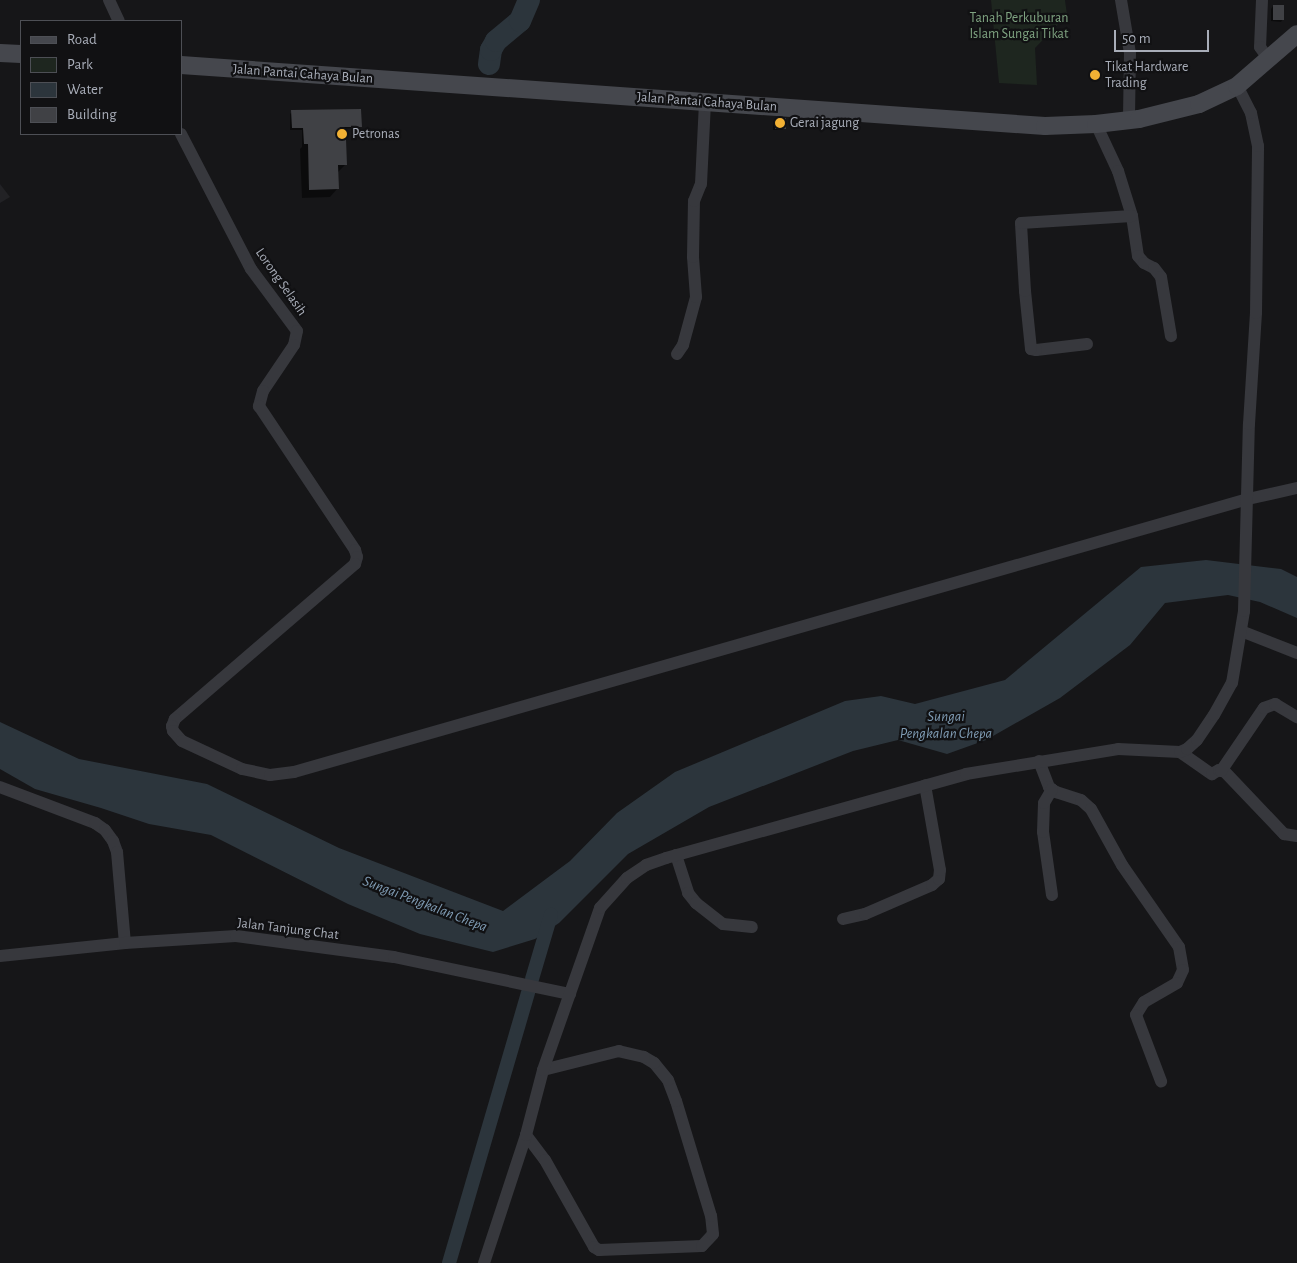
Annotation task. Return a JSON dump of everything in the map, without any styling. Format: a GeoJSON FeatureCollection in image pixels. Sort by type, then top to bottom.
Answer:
{"type":"FeatureCollection","features":[{"type":"Feature","properties":{"kind":"main road","name":"Jalan Pantai Cahaya Bulan"},"geometry":{"type":"LineString","coordinates":[[182,65],[1045,126],[1096,124],[1129,120],[1186,108],[1237,86],[1297,34]]}},
{"type":"Feature","properties":{"kind":"main road"},"geometry":{"type":"LineString","coordinates":[[0,53],[20,54]]}},
{"type":"Feature","properties":{"kind":"street"},"geometry":{"type":"LineString","coordinates":[[109,0],[119,20]]}},
{"type":"Feature","properties":{"kind":"street"},"geometry":{"type":"LineString","coordinates":[[1121,0],[1130,53],[1129,120]]}},
{"type":"Feature","properties":{"kind":"street"},"geometry":{"type":"LineString","coordinates":[[1262,0],[1260,47],[1269,60]]}},
{"type":"Feature","properties":{"kind":"street"},"geometry":{"type":"LineString","coordinates":[[484,1263],[526,1135],[543,1070],[600,908],[627,878],[646,865],[676,855],[966,774],[1039,760],[1118,749],[1180,752],[1187,750],[1197,740],[1232,683],[1244,611],[1246,522],[1256,314],[1258,146],[1250,113],[1237,86]]}},
{"type":"Feature","properties":{"kind":"street"},"geometry":{"type":"LineString","coordinates":[[678,354],[683,345],[696,297],[694,201],[701,184],[705,102]]}},
{"type":"Feature","properties":{"kind":"street"},"geometry":{"type":"LineString","coordinates":[[1096,124],[1118,171],[1132,216],[1138,256],[1144,263],[1154,268],[1161,277],[1171,336]]}},
{"type":"Feature","properties":{"kind":"street","name":"Lorong Selasih"},"geometry":{"type":"LineString","coordinates":[[182,135],[251,269],[297,331],[294,345],[263,391],[259,406],[358,557],[355,564],[175,719],[172,726],[173,732],[182,741],[242,769],[270,775],[304,769],[1248,499]]}},
{"type":"Feature","properties":{"kind":"street"},"geometry":{"type":"LineString","coordinates":[[1087,344],[1036,350],[1032,348],[1024,290],[1021,223],[1132,216]]}},
{"type":"Feature","properties":{"kind":"street"},"geometry":{"type":"LineString","coordinates":[[1248,499],[1297,488]]}},
{"type":"Feature","properties":{"kind":"street"},"geometry":{"type":"LineString","coordinates":[[1241,631],[1297,653]]}},
{"type":"Feature","properties":{"kind":"street"},"geometry":{"type":"LineString","coordinates":[[1180,752],[1212,774],[1221,771],[1264,708],[1275,704],[1297,717]]}},
{"type":"Feature","properties":{"kind":"street"},"geometry":{"type":"LineString","coordinates":[[1039,760],[1052,789],[1081,800],[1091,810],[1122,865],[1179,947],[1183,970],[1177,983],[1144,1002],[1136,1015],[1161,1081]]}},
{"type":"Feature","properties":{"kind":"street"},"geometry":{"type":"LineString","coordinates":[[1221,771],[1225,772],[1284,834],[1297,836]]}},
{"type":"Feature","properties":{"kind":"street"},"geometry":{"type":"LineString","coordinates":[[843,919],[865,914],[932,885],[939,879],[940,870],[925,785]]}},
{"type":"Feature","properties":{"kind":"street"},"geometry":{"type":"LineString","coordinates":[[0,786],[95,823],[105,830],[113,841],[117,852],[125,943]]}},
{"type":"Feature","properties":{"kind":"street"},"geometry":{"type":"LineString","coordinates":[[1052,789],[1044,803],[1043,814],[1043,832],[1052,894]]}},
{"type":"Feature","properties":{"kind":"street"},"geometry":{"type":"LineString","coordinates":[[676,855],[688,892],[696,903],[722,924],[752,927]]}},
{"type":"Feature","properties":{"kind":"street","name":"Jalan Tanjung Chat"},"geometry":{"type":"LineString","coordinates":[[0,956],[125,943],[236,936],[394,958],[570,994]]}},
{"type":"Feature","properties":{"kind":"street"},"geometry":{"type":"LineString","coordinates":[[526,1135],[545,1160],[594,1247],[599,1250],[702,1246],[713,1234],[711,1216],[676,1101],[668,1080],[654,1063],[644,1057],[619,1050],[543,1070]]}},
{"type":"Feature","properties":{"kind":"shaded area"},"geometry":{"type":"Polygon","coordinates":[[[0,184],[10,197],[0,203],[0,184]]]}},
{"type":"Feature","properties":{"kind":"green space","name":"Tanah Perkuburan Islam Sungai Tikat"},"geometry":{"type":"Polygon","coordinates":[[[991,0],[1065,0],[1067,15],[1035,48],[1037,85],[999,83],[991,0]]]}},
{"type":"Feature","properties":{"kind":"water","name":"Sungai Pengkalan Chepa"},"geometry":{"type":"Polygon","coordinates":[[[1206,560],[1281,569],[1297,577],[1297,618],[1260,602],[1228,595],[1165,603],[1130,645],[1060,698],[986,740],[947,754],[898,740],[853,751],[709,807],[628,854],[559,923],[535,939],[493,952],[420,934],[348,904],[211,835],[149,824],[35,789],[0,769],[0,722],[79,759],[207,784],[339,848],[503,911],[570,861],[617,813],[675,772],[845,701],[881,696],[915,704],[1005,680],[1141,567],[1206,560]]]}},
{"type":"Feature","properties":{"kind":"building"},"geometry":{"type":"Polygon","coordinates":[[[1273,5],[1284,5],[1284,20],[1273,20],[1273,5]]]}},
{"type":"Feature","properties":{"kind":"building"},"geometry":{"type":"Polygon","coordinates":[[[361,109],[362,127],[340,127],[341,139],[346,139],[347,165],[338,165],[339,189],[309,190],[308,144],[304,144],[303,128],[292,128],[291,110],[361,109]]]}},
{"type":"Feature","properties":{"kind":"building","name":"Gerai jagung"},"geometry":{"type":"Polygon","coordinates":[[[775,118],[786,118],[786,129],[775,129],[775,118]]]}},
{"type":"Feature","properties":{"kind":"waterway"},"geometry":{"type":"LineString","coordinates":[[489,64],[491,50],[496,41],[520,21],[529,0]]}},
{"type":"Feature","properties":{"kind":"waterway"},"geometry":{"type":"LineString","coordinates":[[532,979],[551,915]]}},
{"type":"Feature","properties":{"kind":"waterway"},"geometry":{"type":"LineString","coordinates":[[449,1263],[528,992]]}},
{"type":"Feature","properties":{"kind":"place","name":"Tikat Hardware Trading"},"geometry":{"type":"Point","coordinates":[1095,75]}},
{"type":"Feature","properties":{"kind":"place","name":"Gerai jagung"},"geometry":{"type":"Point","coordinates":[780,123]}},
{"type":"Feature","properties":{"kind":"place","name":"Petronas"},"geometry":{"type":"Point","coordinates":[342,134]}}]}
